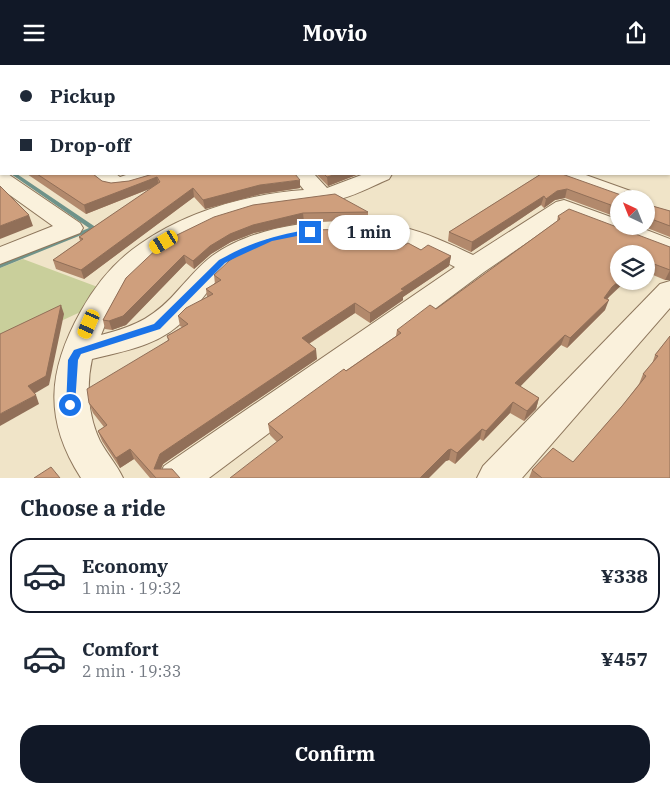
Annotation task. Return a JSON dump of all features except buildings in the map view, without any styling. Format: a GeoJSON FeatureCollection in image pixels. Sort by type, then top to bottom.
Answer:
{"type":"FeatureCollection","features":[{"type":"Feature","properties":{"kind":"street"},"geometry":{"type":"LineString","coordinates":[[103,175],[118,185],[147,175]]}},
{"type":"Feature","properties":{"kind":"street"},"geometry":{"type":"LineString","coordinates":[[303,175],[321,195]]}},
{"type":"Feature","properties":{"kind":"street"},"geometry":{"type":"LineString","coordinates":[[103,478],[89,460],[70,405],[73,360],[95,311],[123,271],[149,251],[205,220],[263,202],[334,194],[379,175]]}},
{"type":"Feature","properties":{"kind":"street"},"geometry":{"type":"LineString","coordinates":[[567,175],[610,191]]}},
{"type":"Feature","properties":{"kind":"street"},"geometry":{"type":"LineString","coordinates":[[0,178],[71,228],[0,256]]}},
{"type":"Feature","properties":{"kind":"street"},"geometry":{"type":"LineString","coordinates":[[178,478],[474,266],[564,207],[670,248]]}},
{"type":"Feature","properties":{"kind":"street"},"geometry":{"type":"LineString","coordinates":[[77,352],[157,327],[222,261],[262,242],[291,233],[328,230],[389,232],[422,241],[474,266]]}},
{"type":"Feature","properties":{"kind":"street"},"geometry":{"type":"LineString","coordinates":[[497,478],[670,290]]}},
{"type":"Feature","properties":{"kind":"green space"},"geometry":{"type":"Polygon","coordinates":[[[23,259],[103,289],[87,309],[0,349],[0,268],[23,259]]]}},
{"type":"Feature","properties":{"kind":"waterway"},"geometry":{"type":"LineString","coordinates":[[0,266],[94,228],[15,175]]}},
{"type":"Feature","properties":{"kind":"route"},"geometry":{"type":"LineString","coordinates":[[70,405],[73,360],[77,352],[157,327],[222,261],[270,239],[291,233],[310,232]]}}]}
